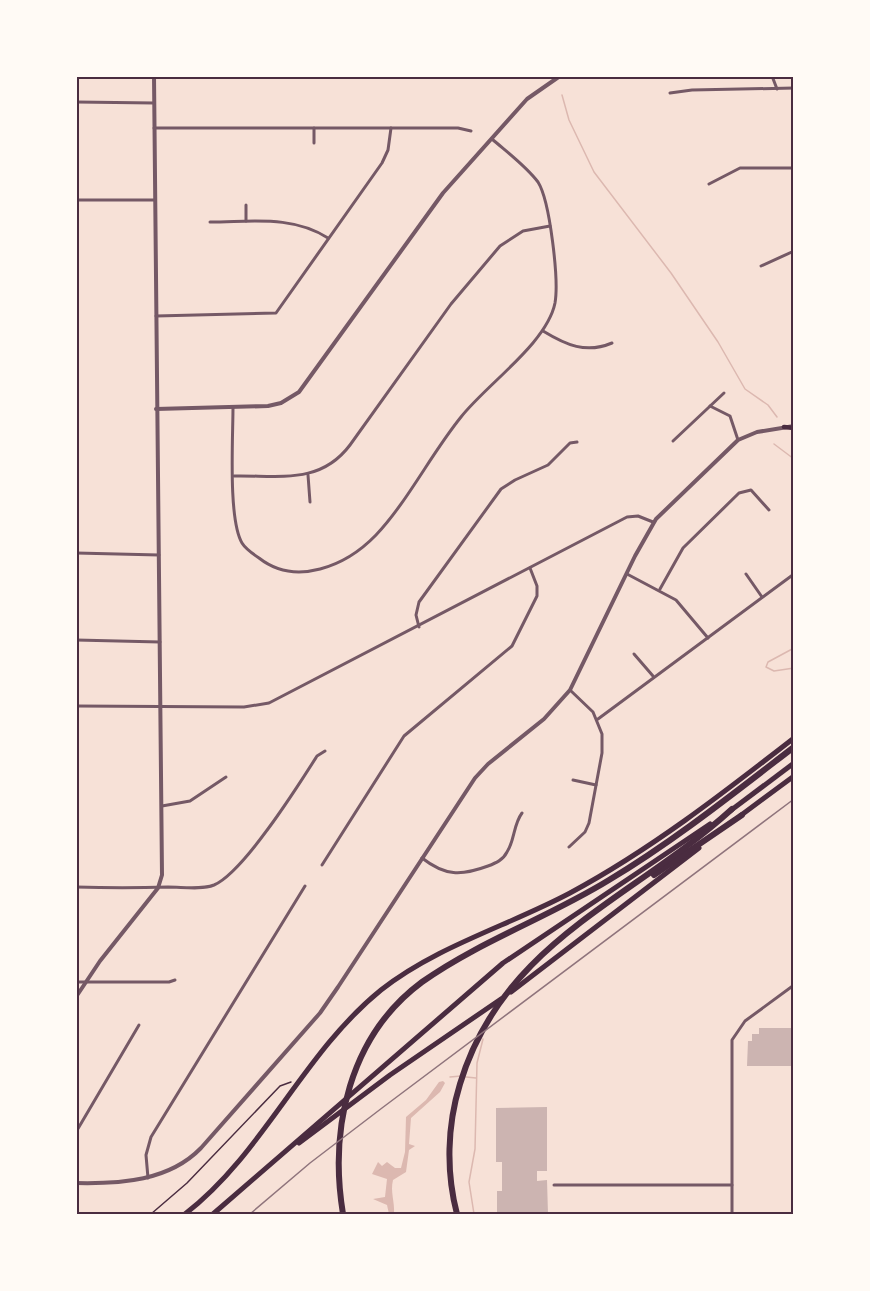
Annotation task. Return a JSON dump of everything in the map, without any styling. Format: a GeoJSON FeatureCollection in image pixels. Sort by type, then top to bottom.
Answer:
{"type":"FeatureCollection","features":[{"type":"Feature","properties":{"kind":"highway"},"geometry":{"type":"LineString","coordinates":[[343,1215],[339,1164],[341,1125],[347,1091],[361,1056],[392,1010],[423,982],[659,849],[794,747]]}},
{"type":"Feature","properties":{"kind":"highway"},"geometry":{"type":"LineString","coordinates":[[457,1215],[450,1162],[454,1104],[468,1059],[483,1026],[507,991],[545,951],[701,836],[732,809]]}},
{"type":"Feature","properties":{"kind":"highway"},"geometry":{"type":"LineString","coordinates":[[545,951],[742,815]]}},
{"type":"Feature","properties":{"kind":"main road"},"geometry":{"type":"LineString","coordinates":[[784,427],[794,427]]}},
{"type":"Feature","properties":{"kind":"main road"},"geometry":{"type":"LineString","coordinates":[[185,1215],[231,1169],[349,1019],[398,978],[434,956],[530,913],[604,874],[676,827],[794,738]]}},
{"type":"Feature","properties":{"kind":"main road"},"geometry":{"type":"LineString","coordinates":[[213,1215],[503,963],[732,809],[794,763]]}},
{"type":"Feature","properties":{"kind":"main road"},"geometry":{"type":"LineString","coordinates":[[273,1162],[405,1064],[485,1011],[794,776]]}},
{"type":"Feature","properties":{"kind":"street"},"geometry":{"type":"LineString","coordinates":[[76,997],[85,982],[158,888],[162,867],[154,76]]}},
{"type":"Feature","properties":{"kind":"street"},"geometry":{"type":"LineString","coordinates":[[156,409],[274,405],[303,388],[437,200],[531,96],[560,76]]}},
{"type":"Feature","properties":{"kind":"street"},"geometry":{"type":"LineString","coordinates":[[772,76],[777,88]]}},
{"type":"Feature","properties":{"kind":"street"},"geometry":{"type":"LineString","coordinates":[[670,93],[794,88]]}},
{"type":"Feature","properties":{"kind":"street"},"geometry":{"type":"LineString","coordinates":[[76,102],[154,103]]}},
{"type":"Feature","properties":{"kind":"street"},"geometry":{"type":"LineString","coordinates":[[154,128],[458,128],[471,131]]}},
{"type":"Feature","properties":{"kind":"street"},"geometry":{"type":"LineString","coordinates":[[314,128],[314,144]]}},
{"type":"Feature","properties":{"kind":"street"},"geometry":{"type":"LineString","coordinates":[[156,316],[276,313],[382,163],[388,150],[391,128]]}},
{"type":"Feature","properties":{"kind":"street"},"geometry":{"type":"LineString","coordinates":[[233,407],[234,509],[242,543],[262,561],[280,570],[305,573],[326,568],[377,534],[464,413],[543,331],[552,314],[556,296],[546,200],[539,184],[492,139]]}},
{"type":"Feature","properties":{"kind":"street"},"geometry":{"type":"LineString","coordinates":[[709,184],[740,168],[794,168]]}},
{"type":"Feature","properties":{"kind":"street"},"geometry":{"type":"LineString","coordinates":[[76,200],[155,200]]}},
{"type":"Feature","properties":{"kind":"street"},"geometry":{"type":"LineString","coordinates":[[246,205],[246,222]]}},
{"type":"Feature","properties":{"kind":"street"},"geometry":{"type":"LineString","coordinates":[[210,222],[297,223],[328,238]]}},
{"type":"Feature","properties":{"kind":"street"},"geometry":{"type":"LineString","coordinates":[[234,476],[308,475],[326,468],[344,453],[456,297],[500,246],[523,231],[550,226]]}},
{"type":"Feature","properties":{"kind":"street"},"geometry":{"type":"LineString","coordinates":[[761,266],[794,250]]}},
{"type":"Feature","properties":{"kind":"street"},"geometry":{"type":"LineString","coordinates":[[543,331],[566,345],[582,348],[603,347],[612,343]]}},
{"type":"Feature","properties":{"kind":"street"},"geometry":{"type":"LineString","coordinates":[[673,441],[724,393]]}},
{"type":"Feature","properties":{"kind":"street"},"geometry":{"type":"LineString","coordinates":[[710,406],[729,415],[738,440]]}},
{"type":"Feature","properties":{"kind":"street"},"geometry":{"type":"LineString","coordinates":[[76,1183],[148,1178],[173,1170],[195,1155],[320,1012],[483,769],[544,720],[570,690],[653,522],[738,440],[755,432],[784,427]]}},
{"type":"Feature","properties":{"kind":"street"},"geometry":{"type":"LineString","coordinates":[[419,627],[416,615],[417,605],[496,495],[509,483],[548,465],[570,443],[577,442]]}},
{"type":"Feature","properties":{"kind":"street"},"geometry":{"type":"LineString","coordinates":[[308,475],[310,502]]}},
{"type":"Feature","properties":{"kind":"street"},"geometry":{"type":"LineString","coordinates":[[660,589],[683,548],[739,493],[751,490],[769,510]]}},
{"type":"Feature","properties":{"kind":"street"},"geometry":{"type":"LineString","coordinates":[[76,706],[244,707],[269,703],[627,517],[639,516],[653,522]]}},
{"type":"Feature","properties":{"kind":"street"},"geometry":{"type":"LineString","coordinates":[[76,553],[159,555]]}},
{"type":"Feature","properties":{"kind":"street"},"geometry":{"type":"LineString","coordinates":[[322,865],[404,736],[512,646],[537,596],[537,586],[531,568]]}},
{"type":"Feature","properties":{"kind":"street"},"geometry":{"type":"LineString","coordinates":[[627,573],[660,589],[680,603],[708,638]]}},
{"type":"Feature","properties":{"kind":"street"},"geometry":{"type":"LineString","coordinates":[[746,574],[762,597]]}},
{"type":"Feature","properties":{"kind":"street"},"geometry":{"type":"LineString","coordinates":[[598,719],[653,676],[794,574]]}},
{"type":"Feature","properties":{"kind":"street"},"geometry":{"type":"LineString","coordinates":[[76,640],[160,642]]}},
{"type":"Feature","properties":{"kind":"street"},"geometry":{"type":"LineString","coordinates":[[634,654],[653,676]]}},
{"type":"Feature","properties":{"kind":"street"},"geometry":{"type":"LineString","coordinates":[[569,847],[585,832],[603,747],[598,719],[570,690]]}},
{"type":"Feature","properties":{"kind":"street"},"geometry":{"type":"LineString","coordinates":[[76,887],[204,887],[225,878],[283,810],[317,756],[325,751]]}},
{"type":"Feature","properties":{"kind":"street"},"geometry":{"type":"LineString","coordinates":[[162,806],[190,801],[226,777]]}},
{"type":"Feature","properties":{"kind":"street"},"geometry":{"type":"LineString","coordinates":[[573,780],[596,785]]}},
{"type":"Feature","properties":{"kind":"street"},"geometry":{"type":"LineString","coordinates":[[422,858],[443,872],[458,874],[494,864],[507,852],[517,819],[522,813]]}},
{"type":"Feature","properties":{"kind":"street"},"geometry":{"type":"LineString","coordinates":[[148,1178],[146,1155],[151,1137],[305,886]]}},
{"type":"Feature","properties":{"kind":"street"},"geometry":{"type":"LineString","coordinates":[[76,982],[175,980]]}},
{"type":"Feature","properties":{"kind":"street"},"geometry":{"type":"LineString","coordinates":[[732,1215],[732,1040],[745,1021],[794,985]]}},
{"type":"Feature","properties":{"kind":"street"},"geometry":{"type":"LineString","coordinates":[[76,1132],[139,1025]]}},
{"type":"Feature","properties":{"kind":"street"},"geometry":{"type":"LineString","coordinates":[[554,1185],[732,1185]]}},
{"type":"Feature","properties":{"kind":"path"},"geometry":{"type":"LineString","coordinates":[[152,1215],[187,1183],[280,1086],[300,1079]]}},
{"type":"Feature","properties":{"kind":"shaded area"},"geometry":{"type":"Polygon","coordinates":[[[439,1082],[445,1083],[440,1092],[411,1118],[409,1144],[415,1146],[409,1150],[406,1172],[393,1180],[394,1214],[389,1214],[387,1205],[373,1199],[385,1197],[387,1179],[372,1174],[378,1162],[382,1166],[387,1162],[395,1168],[401,1168],[405,1152],[406,1117],[426,1100],[439,1082]]]}},
{"type":"Feature","properties":{"kind":"building"},"geometry":{"type":"Polygon","coordinates":[[[759,1028],[794,1028],[794,1066],[747,1066],[748,1041],[752,1041],[752,1034],[759,1034],[759,1028]]]}},
{"type":"Feature","properties":{"kind":"building"},"geometry":{"type":"Polygon","coordinates":[[[547,1107],[547,1171],[537,1171],[537,1181],[547,1180],[548,1214],[497,1214],[497,1191],[502,1191],[502,1162],[496,1162],[496,1108],[547,1107]]]}},
{"type":"Feature","properties":{"kind":"waterway"},"geometry":{"type":"LineString","coordinates":[[562,95],[569,120],[594,172],[671,273],[718,342],[745,389],[768,405],[777,417]]}},
{"type":"Feature","properties":{"kind":"waterway"},"geometry":{"type":"LineString","coordinates":[[774,444],[794,459]]}},
{"type":"Feature","properties":{"kind":"waterway"},"geometry":{"type":"LineString","coordinates":[[794,648],[768,662],[766,667],[774,671],[794,668]]}},
{"type":"Feature","properties":{"kind":"waterway"},"geometry":{"type":"LineString","coordinates":[[474,1214],[469,1182],[475,1149],[477,1063],[483,1039]]}},
{"type":"Feature","properties":{"kind":"waterway"},"geometry":{"type":"LineString","coordinates":[[450,1077],[461,1076]]}},
{"type":"Feature","properties":{"kind":"waterway"},"geometry":{"type":"LineString","coordinates":[[466,1077],[476,1078]]}},
{"type":"Feature","properties":{"kind":"railway"},"geometry":{"type":"LineString","coordinates":[[250,1214],[310,1163],[382,1108],[794,799]]}}]}
